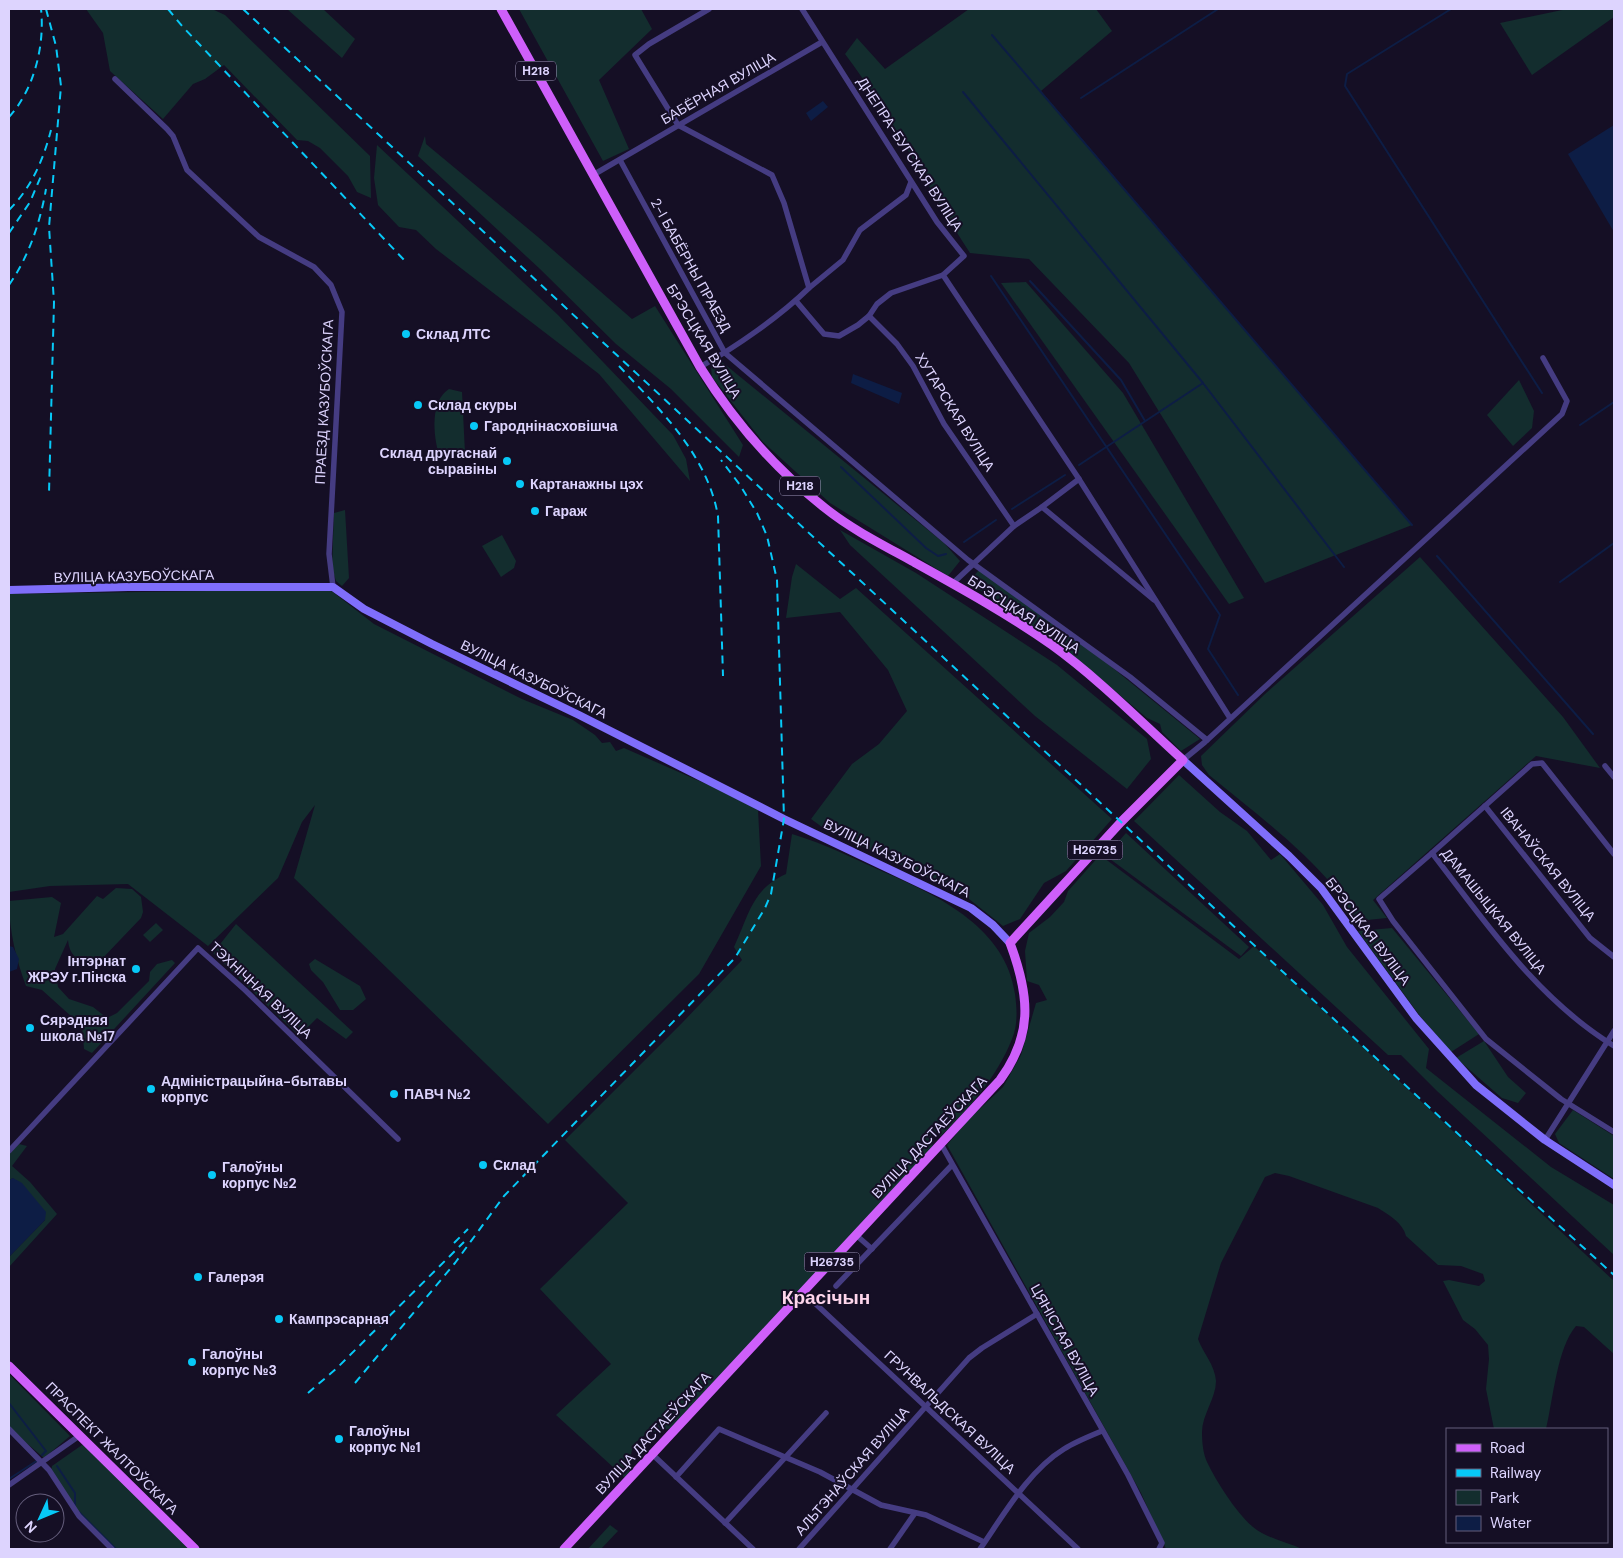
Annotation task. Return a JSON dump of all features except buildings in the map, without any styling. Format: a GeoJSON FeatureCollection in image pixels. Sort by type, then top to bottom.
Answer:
{"type":"FeatureCollection","features":[{"type":"Feature","properties":{"kind":"main road","name":"БРЭСЦКАЯ ВУЛІЦА"},"geometry":{"type":"LineString","coordinates":[[501,9],[700,367],[716,393],[756,442],[826,508],[870,538],[952,584],[1051,644],[1086,672],[1183,760]]}},
{"type":"Feature","properties":{"kind":"main road","name":"Н26735"},"geometry":{"type":"LineString","coordinates":[[1010,943],[1121,822],[1183,760]]}},
{"type":"Feature","properties":{"kind":"main road","name":"ВУЛІЦА ДАСТАЕЎСКАГА"},"geometry":{"type":"LineString","coordinates":[[564,1549],[1000,1080],[1011,1064],[1021,1041],[1026,1019],[1025,992],[1010,943]]}},
{"type":"Feature","properties":{"kind":"main road","name":"ПРАСПЕКТ ЖАЛТОЎСКАГА"},"geometry":{"type":"LineString","coordinates":[[9,1366],[195,1549]]}},
{"type":"Feature","properties":{"kind":"street"},"geometry":{"type":"LineString","coordinates":[[709,9],[649,44],[635,55],[678,125],[772,176],[784,203],[809,288]]}},
{"type":"Feature","properties":{"kind":"street"},"geometry":{"type":"LineString","coordinates":[[802,9],[822,42]]}},
{"type":"Feature","properties":{"kind":"street","name":"БАБЁРНАЯ ВУЛІЦА"},"geometry":{"type":"LineString","coordinates":[[593,175],[822,42]]}},
{"type":"Feature","properties":{"kind":"street","name":"ДНЕПРА-БУГСКАЯ ВУЛІЦА"},"geometry":{"type":"LineString","coordinates":[[822,42],[936,222],[964,256],[943,275],[891,293],[877,304],[869,316]]}},
{"type":"Feature","properties":{"kind":"street","name":"ПРАЕЗД КАЗУБОЎСКАГА"},"geometry":{"type":"LineString","coordinates":[[115,79],[173,136],[187,170],[259,237],[314,267],[331,285],[337,296],[342,312],[329,554],[333,587]]}},
{"type":"Feature","properties":{"kind":"street","name":"2-І БАБЁРНЫ ПРАЕЗД"},"geometry":{"type":"LineString","coordinates":[[620,160],[725,353],[796,301],[842,260],[860,230],[906,195],[911,182]]}},
{"type":"Feature","properties":{"kind":"street"},"geometry":{"type":"LineString","coordinates":[[943,275],[1079,479],[1230,718]]}},
{"type":"Feature","properties":{"kind":"street"},"geometry":{"type":"LineString","coordinates":[[796,301],[824,334],[839,336],[869,316]]}},
{"type":"Feature","properties":{"kind":"street","name":"ХУТАРСКАЯ ВУЛІЦА"},"geometry":{"type":"LineString","coordinates":[[869,316],[897,344],[913,366],[944,424],[1014,526]]}},
{"type":"Feature","properties":{"kind":"street"},"geometry":{"type":"LineString","coordinates":[[700,367],[725,353],[974,563],[1130,676],[1207,740]]}},
{"type":"Feature","properties":{"kind":"street"},"geometry":{"type":"LineString","coordinates":[[1183,760],[1562,414],[1567,401],[1543,358]]}},
{"type":"Feature","properties":{"kind":"street"},"geometry":{"type":"LineString","coordinates":[[952,584],[1014,526],[1079,479]]}},
{"type":"Feature","properties":{"kind":"street"},"geometry":{"type":"LineString","coordinates":[[1042,506],[1160,605]]}},
{"type":"Feature","properties":{"kind":"street","name":"ВУЛІЦА КАЗУБОЎСКАГА"},"geometry":{"type":"LineString","coordinates":[[9,590],[128,587],[333,587],[364,609],[423,639],[578,714],[784,819],[971,908],[993,925],[1010,943]]}},
{"type":"Feature","properties":{"kind":"street","name":"БРЭСЦКАЯ ВУЛІЦА"},"geometry":{"type":"LineString","coordinates":[[1183,760],[1289,856],[1321,888],[1416,1018],[1450,1058],[1489,1097],[1545,1140],[1614,1184]]}},
{"type":"Feature","properties":{"kind":"street"},"geometry":{"type":"LineString","coordinates":[[1432,853],[1532,764],[1542,763],[1614,854]]}},
{"type":"Feature","properties":{"kind":"street"},"geometry":{"type":"LineString","coordinates":[[1605,766],[1614,777]]}},
{"type":"Feature","properties":{"kind":"street","name":"ІВАНАЎСКАЯ ВУЛІЦА"},"geometry":{"type":"LineString","coordinates":[[1485,806],[1590,938],[1614,956]]}},
{"type":"Feature","properties":{"kind":"street","name":"ДАМАШЫЦКАЯ ВУЛІЦА"},"geometry":{"type":"LineString","coordinates":[[1379,899],[1432,853],[1525,973],[1564,1009],[1614,1046]]}},
{"type":"Feature","properties":{"kind":"street","name":"БРЭСЦКАЯ ВУЛІЦА"},"geometry":{"type":"LineString","coordinates":[[1379,899],[1392,921],[1486,1039],[1568,1103],[1614,1132]]}},
{"type":"Feature","properties":{"kind":"street","name":"ТЭХНІЧНАЯ ВУЛІЦА"},"geometry":{"type":"LineString","coordinates":[[9,1151],[198,948],[398,1139]]}},
{"type":"Feature","properties":{"kind":"street"},"geometry":{"type":"LineString","coordinates":[[1545,1140],[1614,1031]]}},
{"type":"Feature","properties":{"kind":"street","name":"ЦЯНІСТАЯ ВУЛІЦА"},"geometry":{"type":"LineString","coordinates":[[941,1144],[1128,1475],[1162,1543],[1158,1549]]}},
{"type":"Feature","properties":{"kind":"street"},"geometry":{"type":"LineString","coordinates":[[836,1286],[952,1165]]}},
{"type":"Feature","properties":{"kind":"street"},"geometry":{"type":"LineString","coordinates":[[856,1235],[872,1249]]}},
{"type":"Feature","properties":{"kind":"street","name":"ГРУНВАЛЬДСКАЯ ВУЛІЦА"},"geometry":{"type":"LineString","coordinates":[[804,1293],[1078,1549]]}},
{"type":"Feature","properties":{"kind":"street","name":"АЛЬТЭНАЎСКАЯ ВУЛІЦА"},"geometry":{"type":"LineString","coordinates":[[800,1549],[968,1358],[1036,1314]]}},
{"type":"Feature","properties":{"kind":"street"},"geometry":{"type":"LineString","coordinates":[[725,1523],[826,1413]]}},
{"type":"Feature","properties":{"kind":"street"},"geometry":{"type":"LineString","coordinates":[[9,1429],[43,1462],[79,1516],[112,1549]]}},
{"type":"Feature","properties":{"kind":"street"},"geometry":{"type":"LineString","coordinates":[[676,1477],[719,1429],[785,1456],[852,1488],[882,1505],[915,1513],[951,1525],[984,1542]]}},
{"type":"Feature","properties":{"kind":"street"},"geometry":{"type":"LineString","coordinates":[[980,1549],[1019,1493],[1048,1461],[1064,1448],[1102,1431]]}},
{"type":"Feature","properties":{"kind":"street"},"geometry":{"type":"LineString","coordinates":[[9,1485],[79,1436]]}},
{"type":"Feature","properties":{"kind":"street"},"geometry":{"type":"LineString","coordinates":[[652,1454],[753,1549]]}},
{"type":"Feature","properties":{"kind":"street"},"geometry":{"type":"LineString","coordinates":[[890,1549],[915,1513]]}},
{"type":"Feature","properties":{"kind":"green space"},"geometry":{"type":"Polygon","coordinates":[[[86,9],[212,9],[225,15],[370,156],[371,198],[357,192],[348,176],[320,148],[308,141],[297,140],[224,65],[205,79],[193,84],[163,119],[110,71],[103,33],[86,9]]]}},
{"type":"Feature","properties":{"kind":"green space"},"geometry":{"type":"Polygon","coordinates":[[[287,9],[323,9],[355,39],[342,58],[287,9]]]}},
{"type":"Feature","properties":{"kind":"green space"},"geometry":{"type":"Polygon","coordinates":[[[519,9],[641,9],[652,29],[599,80],[629,149],[603,161],[519,9]]]}},
{"type":"Feature","properties":{"kind":"green space"},"geometry":{"type":"Polygon","coordinates":[[[969,9],[1096,9],[1112,31],[1041,91],[1412,525],[1265,583],[1129,363],[1029,259],[970,253],[894,127],[845,54],[857,38],[885,69],[969,9]]]}},
{"type":"Feature","properties":{"kind":"green space"},"geometry":{"type":"Polygon","coordinates":[[[1567,9],[1614,9],[1614,17],[1532,75],[1500,23],[1567,9]]]}},
{"type":"Feature","properties":{"kind":"green space"},"geometry":{"type":"Polygon","coordinates":[[[425,136],[426,144],[538,237],[632,319],[655,306],[743,445],[739,457],[671,389],[616,344],[540,269],[418,156],[425,136]]]}},
{"type":"Feature","properties":{"kind":"green space"},"geometry":{"type":"Polygon","coordinates":[[[377,145],[558,315],[673,435],[686,459],[690,481],[599,374],[436,249],[416,230],[399,227],[378,205],[374,178],[377,145]]]}},
{"type":"Feature","properties":{"kind":"green space"},"geometry":{"type":"Polygon","coordinates":[[[1026,282],[1123,393],[1244,598],[1229,604],[1001,283],[1026,282]]]}},
{"type":"Feature","properties":{"kind":"green space"},"geometry":{"type":"Polygon","coordinates":[[[722,362],[944,543],[960,561],[948,576],[830,503],[763,442],[712,377],[711,367],[722,362]]]}},
{"type":"Feature","properties":{"kind":"green space"},"geometry":{"type":"Polygon","coordinates":[[[1519,380],[1534,411],[1532,428],[1513,446],[1487,415],[1519,380]]]}},
{"type":"Feature","properties":{"kind":"green space"},"geometry":{"type":"Polygon","coordinates":[[[449,389],[462,392],[465,453],[442,458],[439,455],[435,438],[435,419],[439,402],[443,394],[449,389]]]}},
{"type":"Feature","properties":{"kind":"green space"},"geometry":{"type":"Polygon","coordinates":[[[345,510],[349,578],[342,586],[336,581],[332,568],[334,513],[345,510]]]}},
{"type":"Feature","properties":{"kind":"green space"},"geometry":{"type":"Polygon","coordinates":[[[840,530],[916,573],[1057,665],[1147,739],[1151,759],[1127,789],[1035,716],[850,545],[840,530]]]}},
{"type":"Feature","properties":{"kind":"green space"},"geometry":{"type":"Polygon","coordinates":[[[502,535],[516,561],[514,568],[501,577],[482,546],[502,535]]]}},
{"type":"Feature","properties":{"kind":"green space"},"geometry":{"type":"Polygon","coordinates":[[[1420,557],[1563,717],[1600,768],[1536,756],[1373,900],[1387,918],[1357,921],[1333,886],[1320,871],[1274,828],[1209,775],[1202,765],[1201,756],[1265,694],[1420,557]]]}},
{"type":"Feature","properties":{"kind":"green space"},"geometry":{"type":"Polygon","coordinates":[[[796,564],[840,599],[856,588],[1112,819],[1066,871],[1044,883],[1020,919],[1003,926],[964,895],[822,827],[811,819],[852,764],[879,744],[907,711],[888,670],[840,612],[786,618],[792,577],[796,564]]]}},
{"type":"Feature","properties":{"kind":"green space"},"geometry":{"type":"Polygon","coordinates":[[[979,570],[1092,651],[1200,739],[1181,751],[1162,732],[1160,724],[1147,718],[1063,647],[968,582],[979,570]]]}},
{"type":"Feature","properties":{"kind":"green space"},"geometry":{"type":"Polygon","coordinates":[[[329,589],[374,624],[522,699],[573,720],[595,735],[602,743],[610,742],[616,751],[624,748],[713,787],[758,810],[761,866],[699,974],[548,1124],[294,878],[315,805],[302,822],[278,878],[208,946],[128,884],[50,886],[9,892],[9,594],[329,589]]]}},
{"type":"Feature","properties":{"kind":"green space"},"geometry":{"type":"Polygon","coordinates":[[[1179,775],[1220,812],[1247,831],[1271,860],[1280,854],[1323,905],[1347,947],[1429,1049],[1426,1068],[1551,1167],[1614,1205],[1614,1255],[1437,1091],[1401,1055],[1388,1055],[1134,821],[1179,775]]]}},
{"type":"Feature","properties":{"kind":"green space"},"geometry":{"type":"Polygon","coordinates":[[[1126,833],[1249,947],[1241,956],[1106,856],[1126,833]]]}},
{"type":"Feature","properties":{"kind":"green space"},"geometry":{"type":"Polygon","coordinates":[[[792,834],[828,847],[907,882],[949,905],[985,933],[999,951],[1009,971],[1016,1005],[1014,1034],[999,1066],[972,1103],[941,1136],[932,1133],[930,1137],[933,1142],[932,1148],[675,1426],[646,1435],[636,1442],[631,1452],[630,1468],[625,1478],[556,1415],[611,1364],[540,1289],[628,1203],[565,1140],[742,960],[734,947],[748,914],[759,895],[775,880],[786,874],[792,834]]]}},
{"type":"Feature","properties":{"kind":"green space"},"geometry":{"type":"Polygon","coordinates":[[[1100,855],[1239,959],[1254,946],[1614,1281],[1614,1354],[1584,1327],[1576,1326],[1564,1347],[1556,1375],[1546,1428],[1494,1428],[1486,1389],[1489,1359],[1488,1345],[1475,1329],[1463,1320],[1443,1281],[1449,1280],[1479,1286],[1485,1281],[1483,1274],[1461,1266],[1438,1265],[1406,1236],[1399,1223],[1378,1208],[1289,1176],[1275,1173],[1265,1177],[1221,1263],[1198,1339],[1211,1364],[1216,1381],[1214,1394],[1206,1413],[1202,1440],[1207,1462],[1211,1470],[1240,1514],[1258,1531],[1302,1549],[1166,1549],[1141,1493],[947,1145],[968,1120],[1003,1087],[1021,1055],[1036,1003],[1047,1000],[1039,985],[1027,981],[1025,951],[1029,933],[1050,917],[1064,902],[1068,891],[1100,855]]]}},
{"type":"Feature","properties":{"kind":"green space"},"geometry":{"type":"Polygon","coordinates":[[[116,888],[132,889],[141,897],[143,912],[141,918],[99,962],[92,965],[82,962],[75,957],[70,949],[68,940],[55,969],[58,987],[69,999],[93,1007],[107,1018],[117,1013],[149,981],[150,972],[157,964],[172,960],[175,963],[92,1053],[84,1049],[82,1026],[42,990],[26,986],[14,944],[10,923],[9,901],[52,897],[61,903],[54,937],[63,934],[97,896],[103,899],[116,888]]]}},
{"type":"Feature","properties":{"kind":"green space"},"geometry":{"type":"Polygon","coordinates":[[[156,923],[163,930],[150,942],[143,935],[156,923]]]}},
{"type":"Feature","properties":{"kind":"green space"},"geometry":{"type":"Polygon","coordinates":[[[236,924],[353,1032],[346,1039],[317,1018],[299,1036],[213,953],[236,924]]]}},
{"type":"Feature","properties":{"kind":"green space"},"geometry":{"type":"Polygon","coordinates":[[[1392,928],[1479,1034],[1451,1052],[1420,1016],[1358,931],[1392,928]]]}},
{"type":"Feature","properties":{"kind":"green space"},"geometry":{"type":"Polygon","coordinates":[[[315,959],[360,986],[366,999],[353,1010],[340,1010],[323,982],[311,970],[309,964],[315,959]]]}},
{"type":"Feature","properties":{"kind":"green space"},"geometry":{"type":"Polygon","coordinates":[[[1484,1041],[1508,1077],[1526,1093],[1518,1103],[1502,1098],[1456,1058],[1484,1041]]]}},
{"type":"Feature","properties":{"kind":"green space"},"geometry":{"type":"Polygon","coordinates":[[[1573,1110],[1614,1136],[1614,1179],[1559,1143],[1555,1134],[1573,1110]]]}},
{"type":"Feature","properties":{"kind":"green space"},"geometry":{"type":"Polygon","coordinates":[[[19,1144],[27,1146],[12,1166],[30,1182],[57,1214],[9,1267],[9,1257],[45,1220],[13,1178],[9,1180],[9,1154],[19,1144]]]}},
{"type":"Feature","properties":{"kind":"green space"},"geometry":{"type":"Polygon","coordinates":[[[9,1374],[70,1436],[44,1458],[9,1428],[9,1374]]]}},
{"type":"Feature","properties":{"kind":"green space"},"geometry":{"type":"Polygon","coordinates":[[[82,1445],[190,1549],[114,1549],[80,1515],[51,1471],[52,1466],[82,1445]]]}},
{"type":"Feature","properties":{"kind":"green space"},"geometry":{"type":"Polygon","coordinates":[[[610,1525],[618,1531],[601,1549],[588,1549],[610,1525]]]}},
{"type":"Feature","properties":{"kind":"water"},"geometry":{"type":"Polygon","coordinates":[[[823,101],[828,107],[811,121],[806,113],[823,101]]]}},
{"type":"Feature","properties":{"kind":"water"},"geometry":{"type":"Polygon","coordinates":[[[1614,125],[1614,232],[1568,154],[1614,125]]]}},
{"type":"Feature","properties":{"kind":"water"},"geometry":{"type":"Polygon","coordinates":[[[853,374],[902,393],[899,404],[851,383],[853,374]]]}},
{"type":"Feature","properties":{"kind":"water"},"geometry":{"type":"Polygon","coordinates":[[[9,946],[13,947],[19,959],[17,969],[9,972],[9,946]]]}},
{"type":"Feature","properties":{"kind":"water"},"geometry":{"type":"Polygon","coordinates":[[[13,1178],[22,1183],[46,1212],[45,1220],[9,1257],[9,1180],[13,1178]]]}},
{"type":"Feature","properties":{"kind":"waterway"},"geometry":{"type":"LineString","coordinates":[[1081,98],[1218,9]]}},
{"type":"Feature","properties":{"kind":"waterway"},"geometry":{"type":"LineString","coordinates":[[1451,9],[1347,74],[1345,86],[1542,393]]}},
{"type":"Feature","properties":{"kind":"waterway"},"geometry":{"type":"LineString","coordinates":[[992,35],[1412,525]]}},
{"type":"Feature","properties":{"kind":"waterway"},"geometry":{"type":"LineString","coordinates":[[963,92],[1203,383],[1344,567]]}},
{"type":"Feature","properties":{"kind":"waterway"},"geometry":{"type":"LineString","coordinates":[[991,276],[1220,615],[1208,649],[1238,695]]}},
{"type":"Feature","properties":{"kind":"waterway"},"geometry":{"type":"LineString","coordinates":[[1030,281],[1121,380],[1145,421]]}},
{"type":"Feature","properties":{"kind":"waterway"},"geometry":{"type":"LineString","coordinates":[[1079,465],[1203,383]]}},
{"type":"Feature","properties":{"kind":"waterway"},"geometry":{"type":"LineString","coordinates":[[1580,425],[1614,402]]}},
{"type":"Feature","properties":{"kind":"waterway"},"geometry":{"type":"LineString","coordinates":[[841,467],[926,548],[938,556],[946,554]]}},
{"type":"Feature","properties":{"kind":"waterway"},"geometry":{"type":"LineString","coordinates":[[1012,509],[1065,475]]}},
{"type":"Feature","properties":{"kind":"waterway"},"geometry":{"type":"LineString","coordinates":[[964,542],[996,520]]}},
{"type":"Feature","properties":{"kind":"waterway"},"geometry":{"type":"LineString","coordinates":[[1560,582],[1614,543]]}},
{"type":"Feature","properties":{"kind":"waterway"},"geometry":{"type":"LineString","coordinates":[[1437,556],[1593,734]]}},
{"type":"Feature","properties":{"kind":"waterway"},"geometry":{"type":"LineString","coordinates":[[9,1403],[46,1451],[42,1455]]}},
{"type":"Feature","properties":{"kind":"waterway"},"geometry":{"type":"LineString","coordinates":[[9,1479],[38,1460]]}},
{"type":"Feature","properties":{"kind":"waterway"},"geometry":{"type":"LineString","coordinates":[[57,1466],[75,1493],[75,1506]]}},
{"type":"Feature","properties":{"kind":"waterway"},"geometry":{"type":"LineString","coordinates":[[79,1512],[116,1549]]}},
{"type":"Feature","properties":{"kind":"railway"},"geometry":{"type":"LineString","coordinates":[[9,117],[25,94],[36,66],[41,37],[41,9]]}},
{"type":"Feature","properties":{"kind":"railway"},"geometry":{"type":"LineString","coordinates":[[46,9],[56,46],[61,86],[49,227],[54,302],[49,493]]}},
{"type":"Feature","properties":{"kind":"railway"},"geometry":{"type":"LineString","coordinates":[[168,9],[406,262]]}},
{"type":"Feature","properties":{"kind":"railway"},"geometry":{"type":"LineString","coordinates":[[243,9],[1484,1158],[1614,1275]]}},
{"type":"Feature","properties":{"kind":"railway"},"geometry":{"type":"LineString","coordinates":[[9,210],[30,183],[44,152],[51,130]]}},
{"type":"Feature","properties":{"kind":"railway"},"geometry":{"type":"LineString","coordinates":[[9,233],[30,202],[41,176]]}},
{"type":"Feature","properties":{"kind":"railway"},"geometry":{"type":"LineString","coordinates":[[9,285],[33,239],[46,189]]}},
{"type":"Feature","properties":{"kind":"railway"},"geometry":{"type":"LineString","coordinates":[[619,366],[680,434],[704,473],[712,494],[718,516],[723,676]]}},
{"type":"Feature","properties":{"kind":"railway"},"geometry":{"type":"LineString","coordinates":[[355,1383],[455,1263],[504,1196],[735,958],[765,908],[771,894],[784,819],[777,580],[767,536],[757,513],[740,485],[721,460]]}},
{"type":"Feature","properties":{"kind":"railway"},"geometry":{"type":"LineString","coordinates":[[454,1243],[468,1229]]}},
{"type":"Feature","properties":{"kind":"railway"},"geometry":{"type":"LineString","coordinates":[[308,1393],[337,1368],[464,1242]]}},
{"type":"Feature","properties":{"kind":"place","name":"Склад ЛТС"},"geometry":{"type":"Point","coordinates":[406,334]}},
{"type":"Feature","properties":{"kind":"place","name":"Склад скуры"},"geometry":{"type":"Point","coordinates":[418,405]}},
{"type":"Feature","properties":{"kind":"place","name":"Гароднінасховішча"},"geometry":{"type":"Point","coordinates":[474,426]}},
{"type":"Feature","properties":{"kind":"place","name":"Склад другаснай сыравіны"},"geometry":{"type":"Point","coordinates":[507,461]}},
{"type":"Feature","properties":{"kind":"place","name":"Картанажны цэх"},"geometry":{"type":"Point","coordinates":[520,484]}},
{"type":"Feature","properties":{"kind":"place","name":"Гараж"},"geometry":{"type":"Point","coordinates":[535,511]}},
{"type":"Feature","properties":{"kind":"place","name":"Інтэрнат ЖРЭУ г.Пінска"},"geometry":{"type":"Point","coordinates":[136,969]}},
{"type":"Feature","properties":{"kind":"place","name":"Сярэдняя школа №17"},"geometry":{"type":"Point","coordinates":[30,1028]}},
{"type":"Feature","properties":{"kind":"place","name":"Адміністрацыйна-бытавы корпус"},"geometry":{"type":"Point","coordinates":[151,1089]}},
{"type":"Feature","properties":{"kind":"place","name":"ПАВЧ №2"},"geometry":{"type":"Point","coordinates":[394,1094]}},
{"type":"Feature","properties":{"kind":"place","name":"Склад"},"geometry":{"type":"Point","coordinates":[483,1165]}},
{"type":"Feature","properties":{"kind":"place","name":"Галоўны корпус №2"},"geometry":{"type":"Point","coordinates":[212,1175]}},
{"type":"Feature","properties":{"kind":"place","name":"Галерэя"},"geometry":{"type":"Point","coordinates":[198,1277]}},
{"type":"Feature","properties":{"kind":"place","name":"Кампрэсарная"},"geometry":{"type":"Point","coordinates":[279,1319]}},
{"type":"Feature","properties":{"kind":"place","name":"Галоўны корпус №3"},"geometry":{"type":"Point","coordinates":[192,1362]}},
{"type":"Feature","properties":{"kind":"place","name":"Галоўны корпус №1"},"geometry":{"type":"Point","coordinates":[339,1439]}},
{"type":"Feature","properties":{"kind":"district","name":"Красічын"},"geometry":{"type":"Point","coordinates":[826,1297]}}]}
